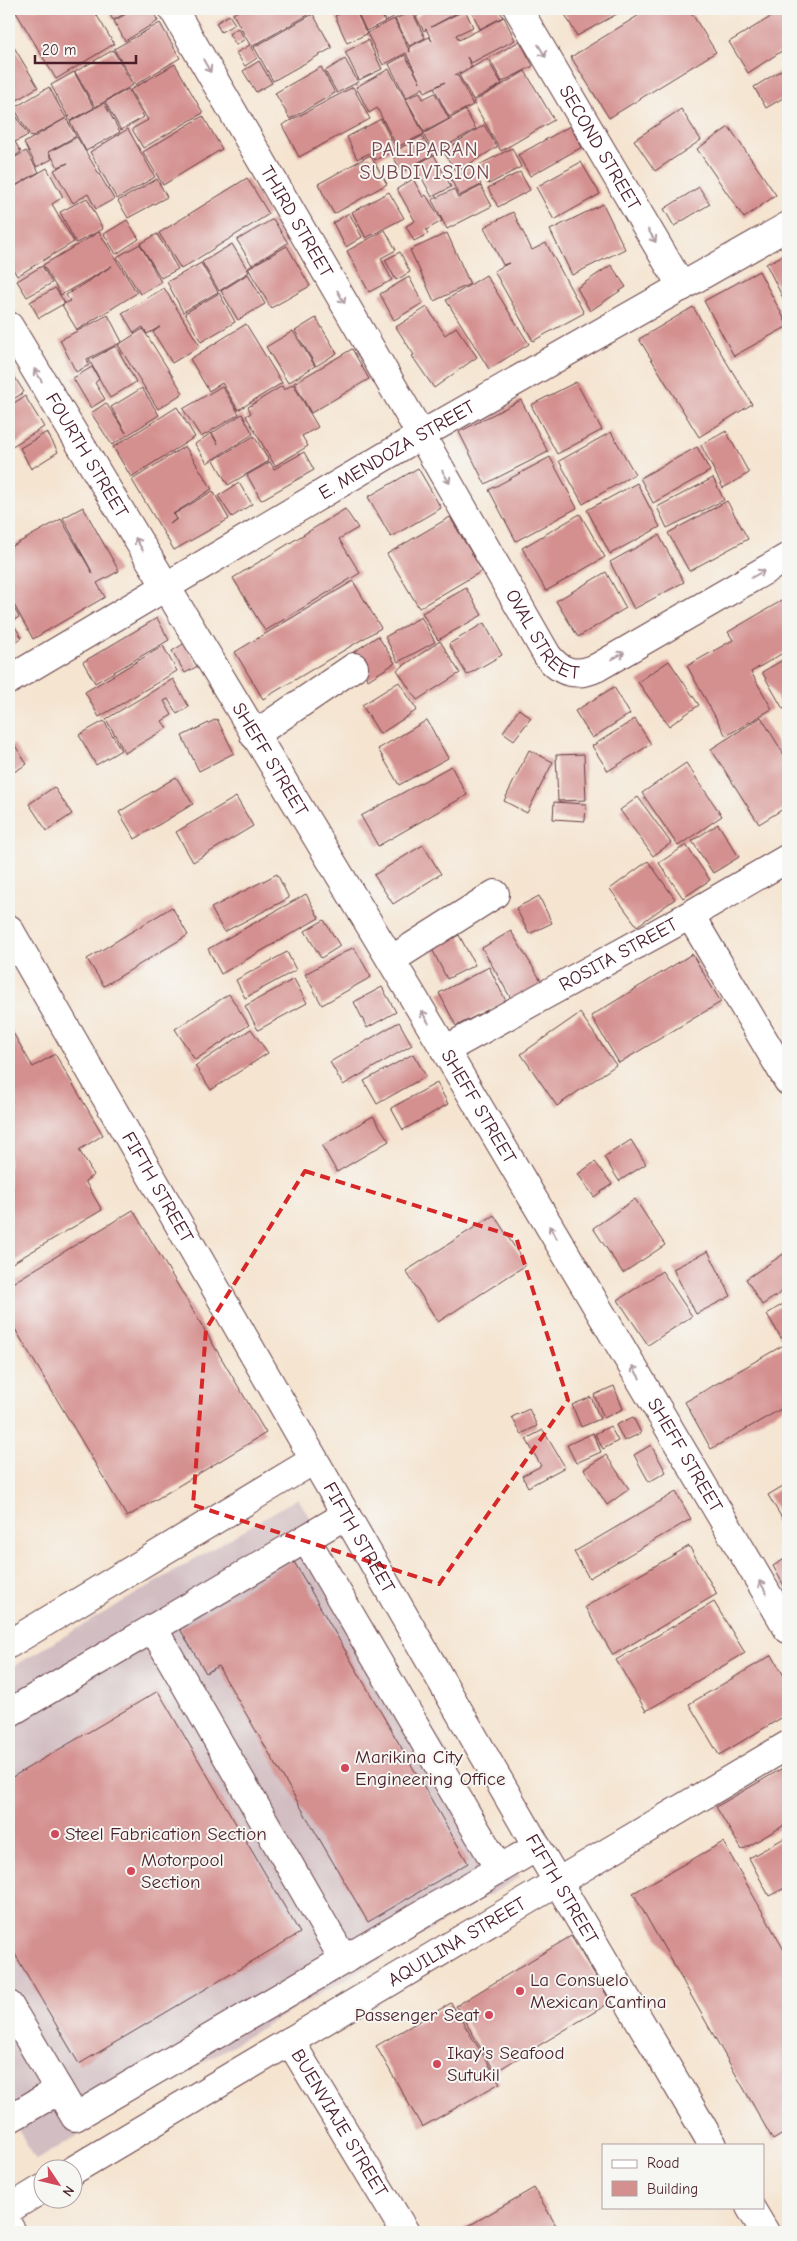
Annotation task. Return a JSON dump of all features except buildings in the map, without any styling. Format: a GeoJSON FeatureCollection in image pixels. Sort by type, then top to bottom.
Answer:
{"type":"FeatureCollection","features":[{"type":"Feature","properties":{"kind":"street","name":"THIRD STREET"},"geometry":{"type":"LineString","coordinates":[[173,9],[421,435]]}},
{"type":"Feature","properties":{"kind":"street","name":"SECOND STREET"},"geometry":{"type":"LineString","coordinates":[[518,9],[682,287]]}},
{"type":"Feature","properties":{"kind":"street","name":"E. MENDOZA STREET"},"geometry":{"type":"LineString","coordinates":[[9,680],[164,586],[421,435],[788,226]]}},
{"type":"Feature","properties":{"kind":"street","name":"FOURTH STREET"},"geometry":{"type":"LineString","coordinates":[[9,326],[164,586]]}},
{"type":"Feature","properties":{"kind":"street","name":"OVAL STREET"},"geometry":{"type":"LineString","coordinates":[[421,435],[547,655],[558,668],[573,674],[587,672],[598,667],[788,557]]}},
{"type":"Feature","properties":{"kind":"street","name":"SHEFF STREET"},"geometry":{"type":"LineString","coordinates":[[164,586],[445,1050],[788,1629]]}},
{"type":"Feature","properties":{"kind":"street"},"geometry":{"type":"LineString","coordinates":[[254,735],[354,666]]}},
{"type":"Feature","properties":{"kind":"street","name":"ROSITA STREET"},"geometry":{"type":"LineString","coordinates":[[445,1050],[690,915],[788,858]]}},
{"type":"Feature","properties":{"kind":"street"},"geometry":{"type":"LineString","coordinates":[[391,960],[494,894]]}},
{"type":"Feature","properties":{"kind":"street"},"geometry":{"type":"LineString","coordinates":[[690,915],[788,1081]]}},
{"type":"Feature","properties":{"kind":"street","name":"FIFTH STREET"},"geometry":{"type":"LineString","coordinates":[[9,929],[557,1882],[712,2144]]}},
{"type":"Feature","properties":{"kind":"street"},"geometry":{"type":"LineString","coordinates":[[9,1644],[314,1460]]}},
{"type":"Feature","properties":{"kind":"street"},"geometry":{"type":"LineString","coordinates":[[9,1712],[346,1515]]}},
{"type":"Feature","properties":{"kind":"street"},"geometry":{"type":"LineString","coordinates":[[306,1539],[499,1869]]}},
{"type":"Feature","properties":{"kind":"street"},"geometry":{"type":"LineString","coordinates":[[153,1628],[344,1960]]}},
{"type":"Feature","properties":{"kind":"street","name":"AQUILINA STREET"},"geometry":{"type":"LineString","coordinates":[[82,2165],[788,1745]]}},
{"type":"Feature","properties":{"kind":"street"},"geometry":{"type":"LineString","coordinates":[[9,2004],[76,2117],[537,1847]]}},
{"type":"Feature","properties":{"kind":"street","name":"BUENVIAJE STREET"},"geometry":{"type":"LineString","coordinates":[[290,2041],[405,2232]]}},
{"type":"Feature","properties":{"kind":"street"},"geometry":{"type":"LineString","coordinates":[[9,2119],[60,2090]]}},
{"type":"Feature","properties":{"kind":"street"},"geometry":{"type":"LineString","coordinates":[[9,2209],[32,2194]]}},
{"type":"Feature","properties":{"kind":"street"},"geometry":{"type":"LineString","coordinates":[[751,2208],[765,2232]]}},
{"type":"Feature","properties":{"kind":"street"},"geometry":{"type":"LineString","coordinates":[[9,2227],[12,2232]]}},
{"type":"Feature","properties":{"kind":"highlighted area"},"geometry":{"type":"Polygon","coordinates":[[[305,1171],[516,1237],[568,1400],[439,1584],[193,1505],[206,1329],[305,1171]]]}},
{"type":"Feature","properties":{"kind":"shaded area"},"geometry":{"type":"Polygon","coordinates":[[[298,1498],[520,1877],[39,2158],[35,2158],[9,2114],[9,1669],[298,1498]]]}},
{"type":"Feature","properties":{"kind":"place","name":"Marikina City Engineering Office"},"geometry":{"type":"Point","coordinates":[345,1768]}},
{"type":"Feature","properties":{"kind":"place","name":"Steel Fabrication Section"},"geometry":{"type":"Point","coordinates":[55,1834]}},
{"type":"Feature","properties":{"kind":"place","name":"Motorpool Section"},"geometry":{"type":"Point","coordinates":[131,1871]}},
{"type":"Feature","properties":{"kind":"place","name":"La Consuelo Mexican Cantina"},"geometry":{"type":"Point","coordinates":[520,1991]}},
{"type":"Feature","properties":{"kind":"place","name":"Passenger Seat"},"geometry":{"type":"Point","coordinates":[489,2015]}},
{"type":"Feature","properties":{"kind":"place","name":"Ikay's Seafood Sutukil"},"geometry":{"type":"Point","coordinates":[437,2064]}},
{"type":"Feature","properties":{"kind":"district","name":"PALIPARAN SUBDIVISION"},"geometry":{"type":"Point","coordinates":[425,160]}}]}
